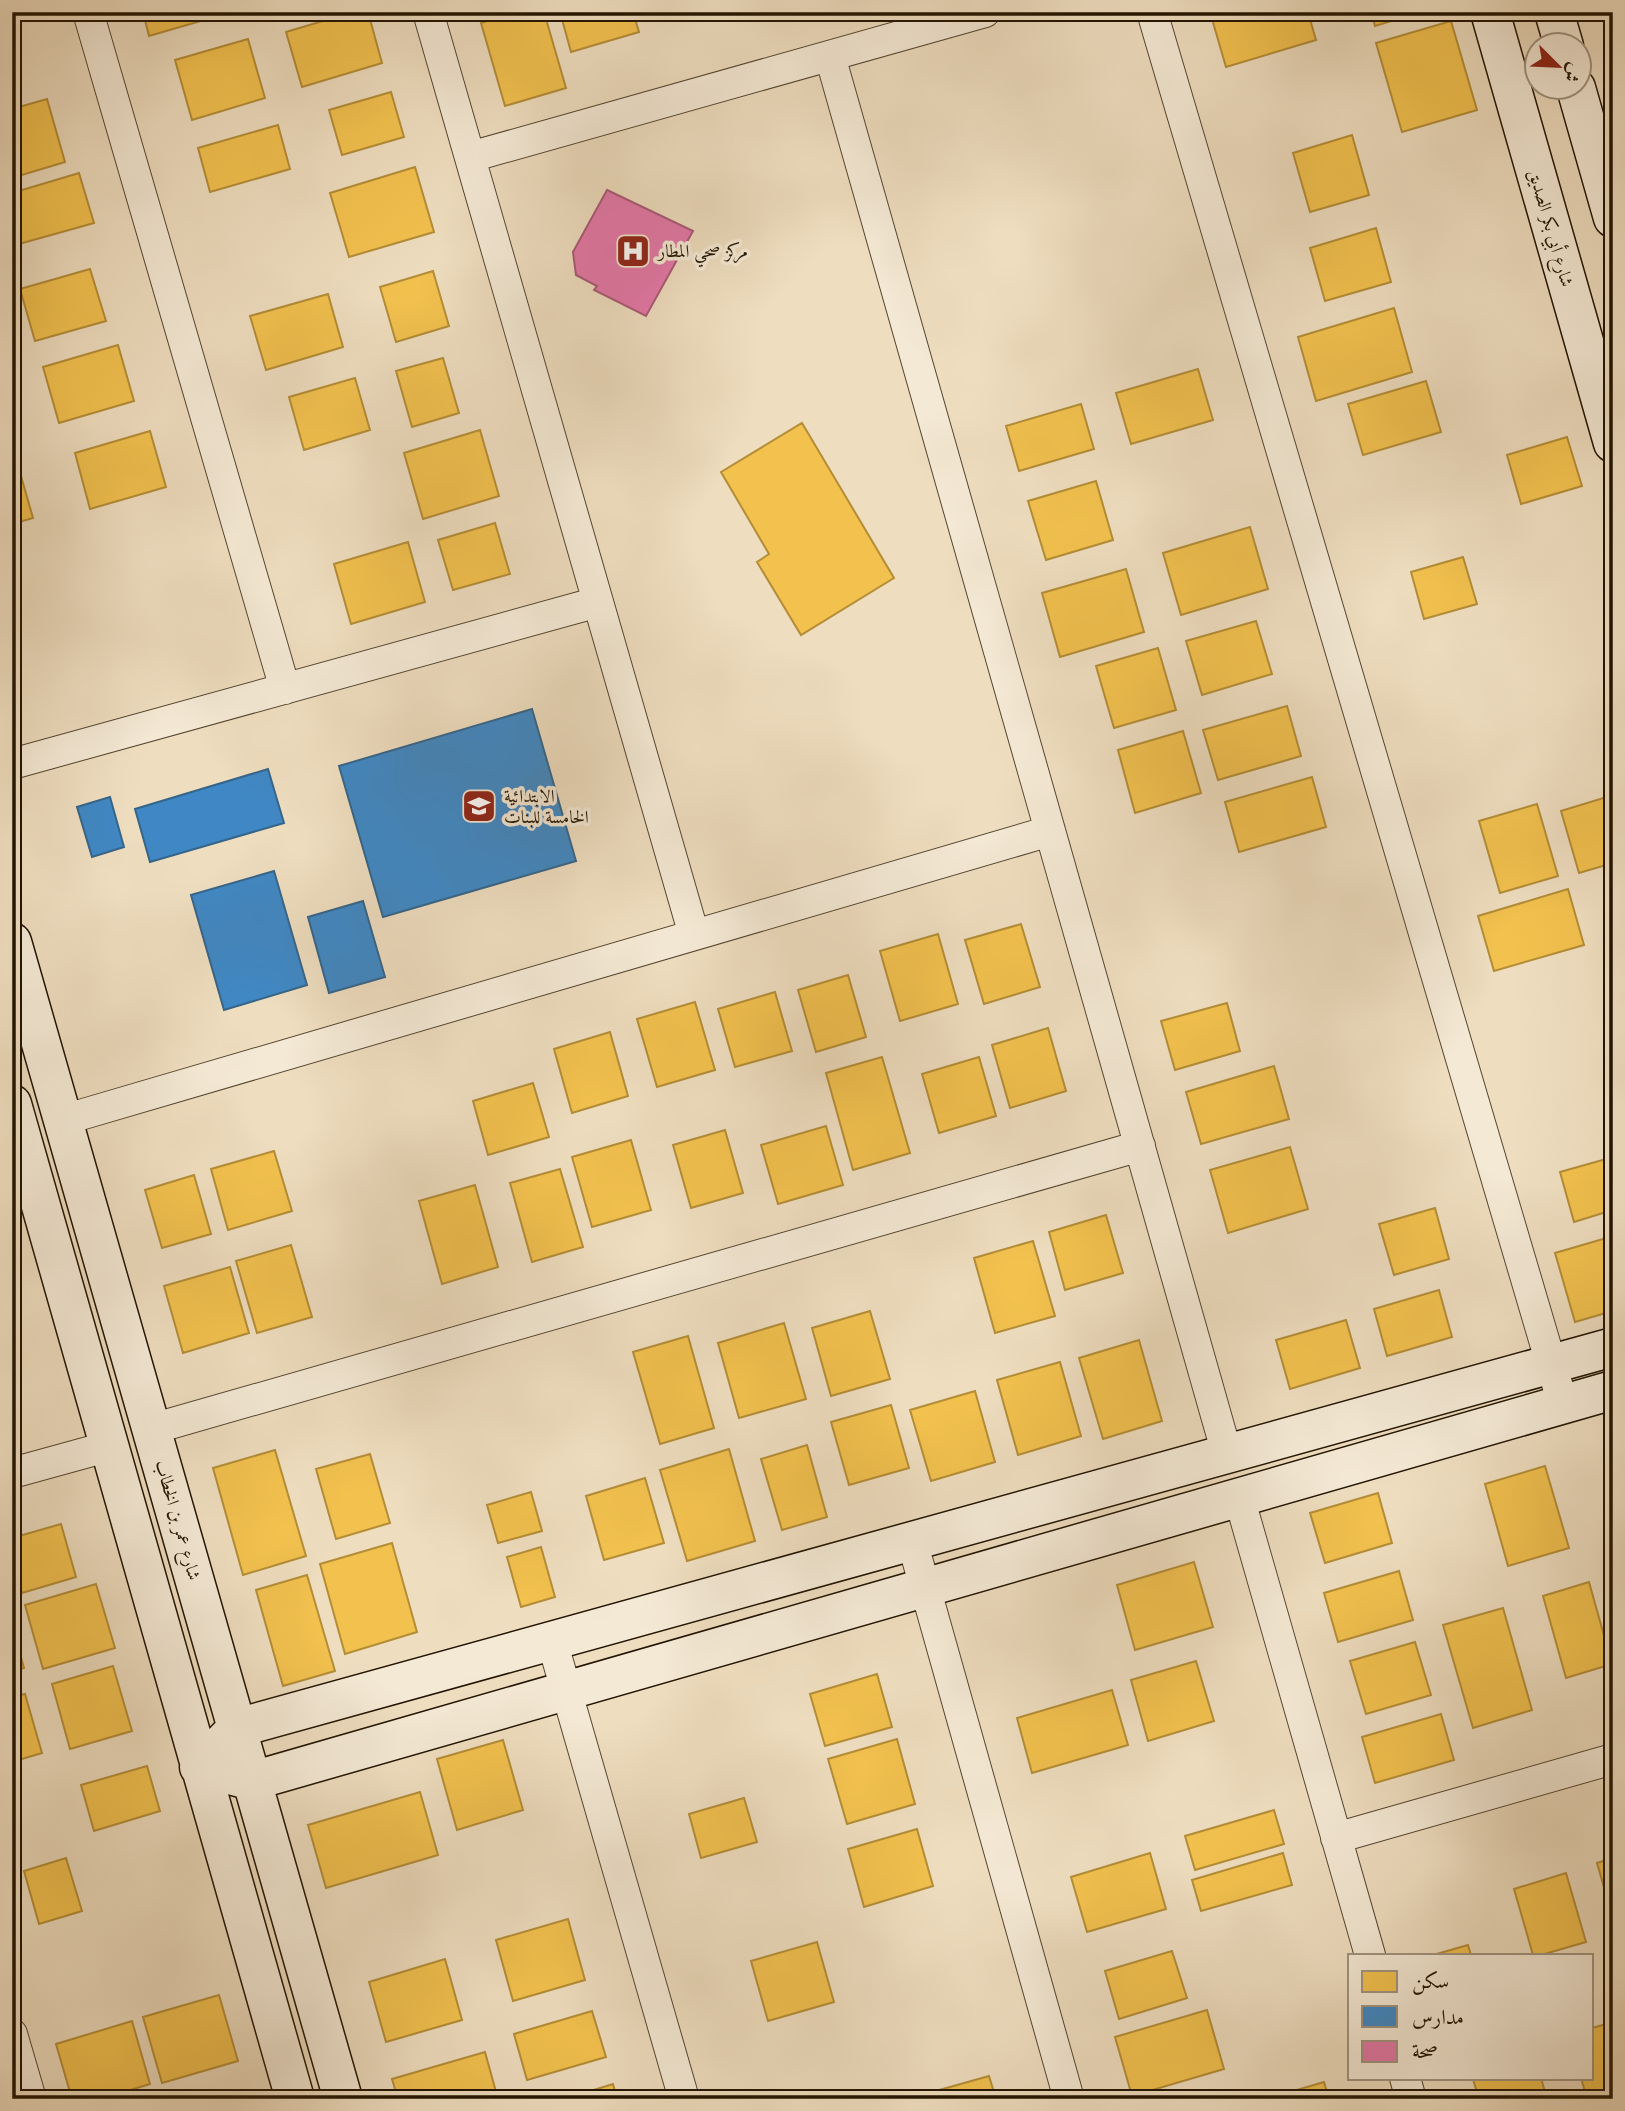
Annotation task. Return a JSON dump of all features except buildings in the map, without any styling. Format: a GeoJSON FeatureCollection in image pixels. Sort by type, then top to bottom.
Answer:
{"type":"FeatureCollection","features":[{"type":"Feature","properties":{"kind":"street"},"geometry":{"type":"LineString","coordinates":[[88,12],[285,689]]}},
{"type":"Feature","properties":{"kind":"street"},"geometry":{"type":"LineString","coordinates":[[428,12],[694,935]]}},
{"type":"Feature","properties":{"kind":"street"},"geometry":{"type":"LineString","coordinates":[[470,157],[985,12]]}},
{"type":"Feature","properties":{"kind":"street"},"geometry":{"type":"LineString","coordinates":[[1152,12],[1563,1404]]}},
{"type":"Feature","properties":{"kind":"street","name":"شارع أبي بكر الصديق"},"geometry":{"type":"LineString","coordinates":[[1490,12],[1613,443]]}},
{"type":"Feature","properties":{"kind":"street"},"geometry":{"type":"LineString","coordinates":[[1554,12],[1560,32]]}},
{"type":"Feature","properties":{"kind":"street"},"geometry":{"type":"LineString","coordinates":[[830,56],[1227,1454]]}},
{"type":"Feature","properties":{"kind":"street"},"geometry":{"type":"LineString","coordinates":[[1580,102],[1613,218]]}},
{"type":"Feature","properties":{"kind":"street"},"geometry":{"type":"LineString","coordinates":[[12,764],[598,602]]}},
{"type":"Feature","properties":{"kind":"street"},"geometry":{"type":"LineString","coordinates":[[63,1120],[1050,831]]}},
{"type":"Feature","properties":{"kind":"street","name":"شارع عمر بن الخطاب"},"geometry":{"type":"LineString","coordinates":[[12,942],[343,2099]]}},
{"type":"Feature","properties":{"kind":"street"},"geometry":{"type":"LineString","coordinates":[[12,1104],[17,1142],[110,1446],[295,2099]]}},
{"type":"Feature","properties":{"kind":"street"},"geometry":{"type":"LineString","coordinates":[[152,1429],[1139,1146]]}},
{"type":"Feature","properties":{"kind":"street"},"geometry":{"type":"LineString","coordinates":[[199,1767],[237,1728],[1613,1347]]}},
{"type":"Feature","properties":{"kind":"street"},"geometry":{"type":"LineString","coordinates":[[199,1767],[252,1780],[1613,1390]]}},
{"type":"Feature","properties":{"kind":"street"},"geometry":{"type":"LineString","coordinates":[[12,1473],[110,1446]]}},
{"type":"Feature","properties":{"kind":"street"},"geometry":{"type":"LineString","coordinates":[[1240,1497],[1370,1954]]}},
{"type":"Feature","properties":{"kind":"street"},"geometry":{"type":"LineString","coordinates":[[912,1541],[1069,2099]]}},
{"type":"Feature","properties":{"kind":"street"},"geometry":{"type":"LineString","coordinates":[[552,1641],[684,2099]]}},
{"type":"Feature","properties":{"kind":"street"},"geometry":{"type":"LineString","coordinates":[[1336,1838],[1613,1759]]}},
{"type":"Feature","properties":{"kind":"street"},"geometry":{"type":"LineString","coordinates":[[12,2034],[31,2099]]}},
{"type":"Feature","properties":{"kind":"street"},"geometry":{"type":"LineString","coordinates":[[1405,2080],[1410,2099]]}},
{"type":"Feature","properties":{"kind":"place","name":"مركز صحي المطار"},"geometry":{"type":"Point","coordinates":[633,251]}},
{"type":"Feature","properties":{"kind":"place","name":"الابتدائية الخامسة للبنات"},"geometry":{"type":"Point","coordinates":[479,806]}}]}
